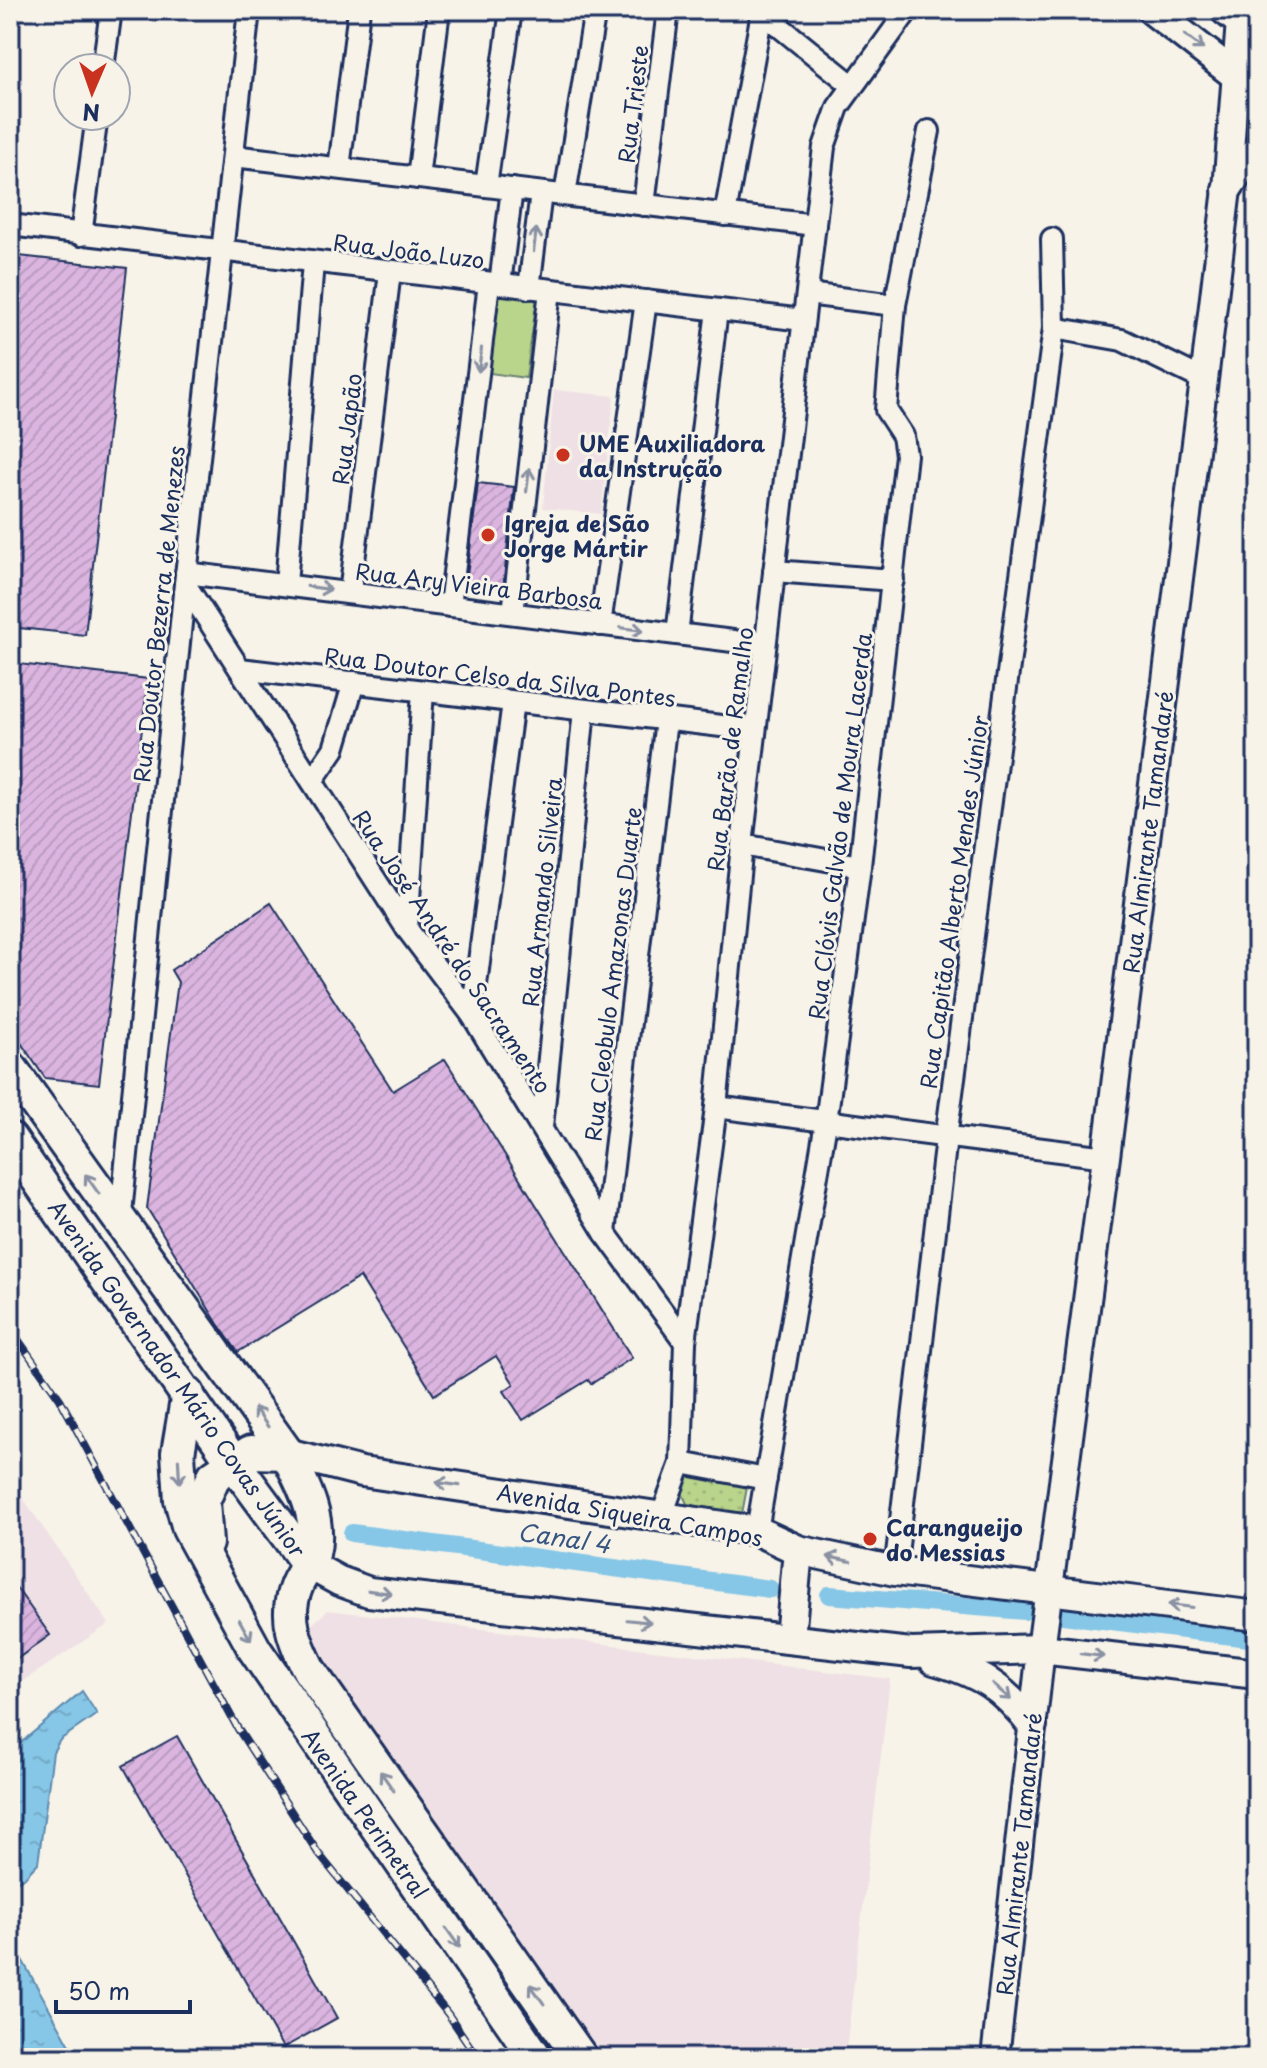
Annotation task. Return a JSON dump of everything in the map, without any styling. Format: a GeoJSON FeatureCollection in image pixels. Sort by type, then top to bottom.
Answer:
{"type":"FeatureCollection","features":[{"type":"Feature","properties":{"kind":"main road"},"geometry":{"type":"LineString","coordinates":[[1152,10],[1247,83]]}},
{"type":"Feature","properties":{"kind":"main road"},"geometry":{"type":"LineString","coordinates":[[1227,189],[1248,158],[1257,152]]}},
{"type":"Feature","properties":{"kind":"main road","name":"Avenida Governador Mário Covas Júnior"},"geometry":{"type":"LineString","coordinates":[[10,1067],[287,1453],[303,1484],[314,1517],[313,1554],[308,1564],[233,1462],[10,1139]]}},
{"type":"Feature","properties":{"kind":"main road","name":"Avenida Perimetral"},"geometry":{"type":"LineString","coordinates":[[188,1394],[178,1453],[181,1500],[189,1529],[255,1650],[536,2058]]}},
{"type":"Feature","properties":{"kind":"main road"},"geometry":{"type":"LineString","coordinates":[[207,1562],[203,1501],[214,1476],[251,1452],[287,1453]]}},
{"type":"Feature","properties":{"kind":"main road","name":"Avenida Siqueira Campos"},"geometry":{"type":"LineString","coordinates":[[287,1453],[362,1472],[757,1531],[798,1556],[1049,1594],[1257,1616]]}},
{"type":"Feature","properties":{"kind":"main road"},"geometry":{"type":"LineString","coordinates":[[791,1630],[798,1556]]}},
{"type":"Feature","properties":{"kind":"main road"},"geometry":{"type":"LineString","coordinates":[[308,1564],[339,1581],[369,1592],[791,1630],[911,1653],[957,1666],[990,1680],[1015,1703],[1032,1725]]}},
{"type":"Feature","properties":{"kind":"main road","name":"Avenida Perimetral"},"geometry":{"type":"LineString","coordinates":[[308,1564],[296,1585],[290,1609],[293,1638],[309,1670],[581,2058]]}},
{"type":"Feature","properties":{"kind":"main road"},"geometry":{"type":"LineString","coordinates":[[911,1653],[1042,1646],[1257,1674]]}},
{"type":"Feature","properties":{"kind":"street"},"geometry":{"type":"LineString","coordinates":[[105,52],[111,10]]}},
{"type":"Feature","properties":{"kind":"street","name":"Rua Doutor Bezerra de Menezes"},"geometry":{"type":"LineString","coordinates":[[120,1224],[185,578],[249,10]]}},
{"type":"Feature","properties":{"kind":"street"},"geometry":{"type":"LineString","coordinates":[[339,168],[359,10]]}},
{"type":"Feature","properties":{"kind":"street"},"geometry":{"type":"LineString","coordinates":[[418,178],[439,10]]}},
{"type":"Feature","properties":{"kind":"street"},"geometry":{"type":"LineString","coordinates":[[486,186],[511,10]]}},
{"type":"Feature","properties":{"kind":"street"},"geometry":{"type":"LineString","coordinates":[[565,195],[595,10]]}},
{"type":"Feature","properties":{"kind":"street","name":"Rua Trieste"},"geometry":{"type":"LineString","coordinates":[[644,205],[668,10]]}},
{"type":"Feature","properties":{"kind":"street","name":"Rua Barão de Ramalho"},"geometry":{"type":"LineString","coordinates":[[662,1515],[681,1463],[685,1342],[716,1107],[755,730],[826,135],[852,85],[908,10]]}},
{"type":"Feature","properties":{"kind":"street"},"geometry":{"type":"LineString","coordinates":[[725,215],[761,11],[852,85]]}},
{"type":"Feature","properties":{"kind":"street","name":"Rua Almirante Tamandaré"},"geometry":{"type":"LineString","coordinates":[[995,2058],[1032,1725],[1227,189],[1247,83],[1242,19]]}},
{"type":"Feature","properties":{"kind":"street","name":"Rua Clóvis Galvão de Moura Lacerda"},"geometry":{"type":"LineString","coordinates":[[757,1531],[826,1122],[860,866],[906,455],[903,436],[886,410],[895,305],[929,131]]}},
{"type":"Feature","properties":{"kind":"street"},"geometry":{"type":"LineString","coordinates":[[81,235],[95,132]]}},
{"type":"Feature","properties":{"kind":"street"},"geometry":{"type":"LineString","coordinates":[[233,156],[815,225]]}},
{"type":"Feature","properties":{"kind":"street"},"geometry":{"type":"LineString","coordinates":[[450,606],[495,284],[512,189]]}},
{"type":"Feature","properties":{"kind":"street"},"geometry":{"type":"LineString","coordinates":[[529,288],[541,193]]}},
{"type":"Feature","properties":{"kind":"street","name":"Rua João Luzo"},"geometry":{"type":"LineString","coordinates":[[10,225],[803,320]]}},
{"type":"Feature","properties":{"kind":"street","name":"Rua Capitão Alberto Mendes Júnior"},"geometry":{"type":"LineString","coordinates":[[895,1571],[946,1138],[1054,328],[1052,239]]}},
{"type":"Feature","properties":{"kind":"street"},"geometry":{"type":"LineString","coordinates":[[286,584],[313,263]]}},
{"type":"Feature","properties":{"kind":"street","name":"Rua Japão"},"geometry":{"type":"LineString","coordinates":[[350,593],[390,272]]}},
{"type":"Feature","properties":{"kind":"street"},"geometry":{"type":"LineString","coordinates":[[513,613],[550,290]]}},
{"type":"Feature","properties":{"kind":"street"},"geometry":{"type":"LineString","coordinates":[[807,294],[895,305]]}},
{"type":"Feature","properties":{"kind":"street"},"geometry":{"type":"LineString","coordinates":[[600,625],[646,301]]}},
{"type":"Feature","properties":{"kind":"street"},"geometry":{"type":"LineString","coordinates":[[677,634],[717,310]]}},
{"type":"Feature","properties":{"kind":"street"},"geometry":{"type":"LineString","coordinates":[[1054,328],[1122,340],[1204,380]]}},
{"type":"Feature","properties":{"kind":"street"},"geometry":{"type":"LineString","coordinates":[[774,571],[893,580]]}},
{"type":"Feature","properties":{"kind":"street","name":"Rua Ary Vieira Barbosa"},"geometry":{"type":"LineString","coordinates":[[185,578],[286,584],[765,645]]}},
{"type":"Feature","properties":{"kind":"street","name":"Rua José André do Sacramento"},"geometry":{"type":"LineString","coordinates":[[185,578],[407,929],[472,1015],[605,1233],[685,1342]]}},
{"type":"Feature","properties":{"kind":"street","name":"Rua Doutor Celso da Silva Pontes"},"geometry":{"type":"LineString","coordinates":[[240,669],[755,730]]}},
{"type":"Feature","properties":{"kind":"street"},"geometry":{"type":"LineString","coordinates":[[312,781],[334,749],[354,682]]}},
{"type":"Feature","properties":{"kind":"street"},"geometry":{"type":"LineString","coordinates":[[407,929],[423,691]]}},
{"type":"Feature","properties":{"kind":"street"},"geometry":{"type":"LineString","coordinates":[[472,1015],[513,702]]}},
{"type":"Feature","properties":{"kind":"street","name":"Rua Armando Silveira"},"geometry":{"type":"LineString","coordinates":[[542,1127],[584,710]]}},
{"type":"Feature","properties":{"kind":"street","name":"Rua Cleobulo Amazonas Duarte"},"geometry":{"type":"LineString","coordinates":[[605,1233],[666,720]]}},
{"type":"Feature","properties":{"kind":"street"},"geometry":{"type":"LineString","coordinates":[[742,845],[860,866]]}},
{"type":"Feature","properties":{"kind":"street"},"geometry":{"type":"LineString","coordinates":[[716,1107],[1106,1157]]}},
{"type":"Feature","properties":{"kind":"street"},"geometry":{"type":"LineString","coordinates":[[681,1463],[766,1479]]}},
{"type":"Feature","properties":{"kind":"shaded area","name":"UME Auxiliadora da Instrução"},"geometry":{"type":"Polygon","coordinates":[[[554,390],[614,396],[601,514],[543,508],[554,390]]]}},
{"type":"Feature","properties":{"kind":"shaded area"},"geometry":{"type":"Polygon","coordinates":[[[10,1479],[109,1624],[10,1690],[10,1479]]]}},
{"type":"Feature","properties":{"kind":"shaded area"},"geometry":{"type":"Polygon","coordinates":[[[328,1610],[890,1679],[845,2058],[602,2058],[305,1631],[328,1610]]]}},
{"type":"Feature","properties":{"kind":"green space"},"geometry":{"type":"Polygon","coordinates":[[[490,293],[537,299],[526,378],[482,372],[490,293]]]}},
{"type":"Feature","properties":{"kind":"green space"},"geometry":{"type":"Polygon","coordinates":[[[685,1473],[748,1482],[742,1514],[687,1504],[679,1486],[685,1473]]]}},
{"type":"Feature","properties":{"kind":"water"},"geometry":{"type":"Polygon","coordinates":[[[82,1691],[97,1714],[60,1740],[53,1752],[38,1863],[24,1878],[10,1885],[10,1752],[82,1691]]]}},
{"type":"Feature","properties":{"kind":"water"},"geometry":{"type":"Polygon","coordinates":[[[10,1938],[77,2058],[10,2058],[10,1938]]]}},
{"type":"Feature","properties":{"kind":"building"},"geometry":{"type":"Polygon","coordinates":[[[10,255],[127,268],[85,635],[10,627],[10,255]]]}},
{"type":"Feature","properties":{"kind":"building","name":"Igreja de São Jorge Mártir"},"geometry":{"type":"Polygon","coordinates":[[[478,483],[514,487],[503,588],[466,584],[478,483]]]}},
{"type":"Feature","properties":{"kind":"building"},"geometry":{"type":"Polygon","coordinates":[[[10,663],[148,679],[99,1084],[45,1078],[10,1027],[10,663]]]}},
{"type":"Feature","properties":{"kind":"building"},"geometry":{"type":"Polygon","coordinates":[[[271,903],[393,1091],[445,1059],[632,1358],[591,1384],[588,1380],[523,1420],[504,1391],[514,1384],[496,1356],[434,1395],[360,1277],[238,1352],[147,1208],[178,982],[171,970],[271,903]]]}},
{"type":"Feature","properties":{"kind":"building"},"geometry":{"type":"Polygon","coordinates":[[[10,1579],[50,1635],[10,1664],[10,1579]]]}},
{"type":"Feature","properties":{"kind":"building"},"geometry":{"type":"Polygon","coordinates":[[[177,1736],[337,2018],[283,2048],[123,1766],[177,1736]]]}},
{"type":"Feature","properties":{"kind":"waterway","name":"Canal 4"},"geometry":{"type":"LineString","coordinates":[[352,1533],[770,1589]]}},
{"type":"Feature","properties":{"kind":"waterway","name":"Canal 4"},"geometry":{"type":"LineString","coordinates":[[829,1595],[1025,1611]]}},
{"type":"Feature","properties":{"kind":"waterway","name":"Canal 4"},"geometry":{"type":"LineString","coordinates":[[1063,1615],[1257,1639]]}},
{"type":"Feature","properties":{"kind":"railway"},"geometry":{"type":"LineString","coordinates":[[10,1328],[60,1399],[238,1729],[318,1853],[448,2014],[478,2058]]}},
{"type":"Feature","properties":{"kind":"place","name":"UME Auxiliadora da Instrução"},"geometry":{"type":"Point","coordinates":[563,455]}},
{"type":"Feature","properties":{"kind":"place","name":"Igreja de São Jorge Mártir"},"geometry":{"type":"Point","coordinates":[488,535]}},
{"type":"Feature","properties":{"kind":"place","name":"Carangueijo do Messias"},"geometry":{"type":"Point","coordinates":[870,1539]}}]}
